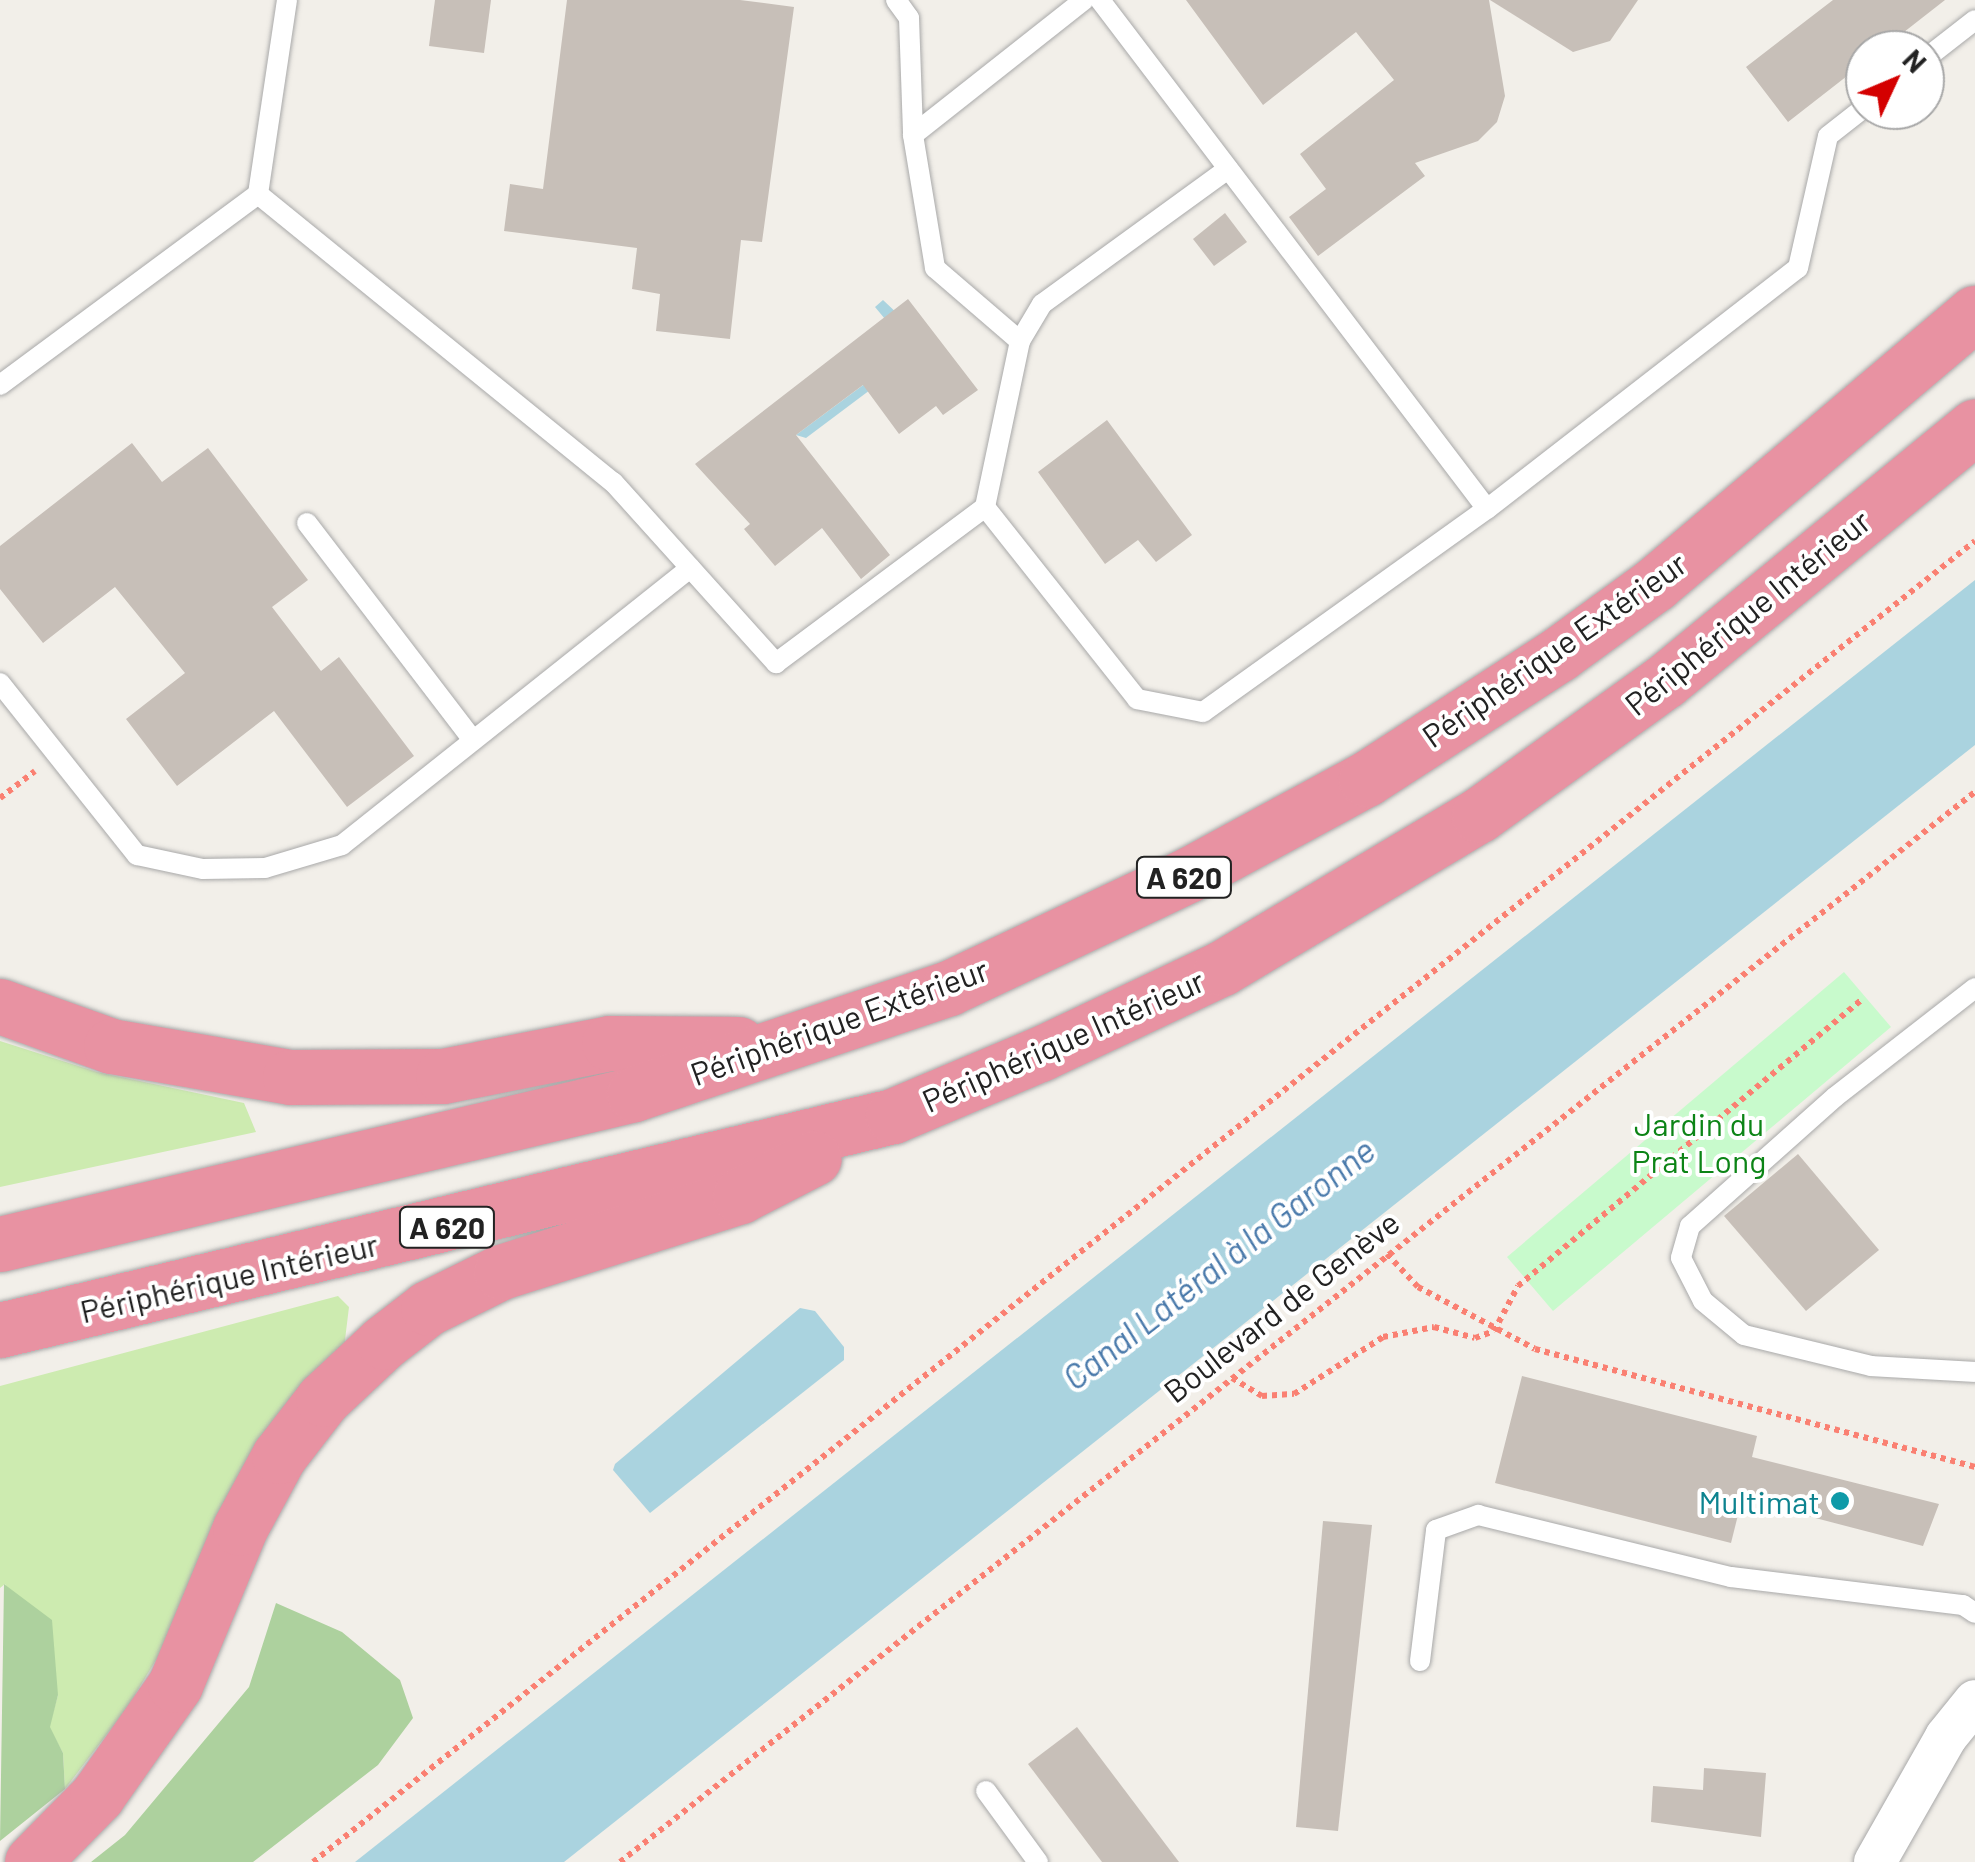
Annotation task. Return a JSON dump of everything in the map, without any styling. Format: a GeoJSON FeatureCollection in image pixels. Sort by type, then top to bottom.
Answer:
{"type":"FeatureCollection","features":[{"type":"Feature","properties":{"kind":"highway","name":"Périphérique Extérieur"},"geometry":{"type":"LineString","coordinates":[[0,1244],[634,1094],[949,988],[1190,874],[1366,778],[1655,584],[1975,313]]}},
{"type":"Feature","properties":{"kind":"highway","name":"Périphérique Intérieur"},"geometry":{"type":"LineString","coordinates":[[0,1330],[892,1116],[1222,968],[1479,815],[1665,681],[1975,426]]}},
{"type":"Feature","properties":{"kind":"highway"},"geometry":{"type":"LineString","coordinates":[[0,1006],[111,1046],[290,1077],[443,1076],[609,1042],[781,1044]]}},
{"type":"Feature","properties":{"kind":"highway"},"geometry":{"type":"LineString","coordinates":[[32,1862],[96,1796],[175,1685],[240,1528],[280,1456],[323,1399],[384,1342],[428,1308],[502,1272],[740,1196],[892,1116]]}},
{"type":"Feature","properties":{"kind":"street"},"geometry":{"type":"LineString","coordinates":[[1875,1862],[1946,1737],[1975,1701]]}},
{"type":"Feature","properties":{"kind":"lane"},"geometry":{"type":"LineString","coordinates":[[0,385],[258,194],[286,0]]}},
{"type":"Feature","properties":{"kind":"lane"},"geometry":{"type":"LineString","coordinates":[[896,0],[909,18],[912,136],[934,268],[1020,341]]}},
{"type":"Feature","properties":{"kind":"lane"},"geometry":{"type":"LineString","coordinates":[[912,136],[1084,0]]}},
{"type":"Feature","properties":{"kind":"lane"},"geometry":{"type":"LineString","coordinates":[[1100,0],[1487,510]]}},
{"type":"Feature","properties":{"kind":"lane"},"geometry":{"type":"LineString","coordinates":[[1945,44],[1975,20]]}},
{"type":"Feature","properties":{"kind":"lane"},"geometry":{"type":"LineString","coordinates":[[985,507],[1137,699],[1203,712],[1487,510],[1798,268],[1828,136],[1845,123]]}},
{"type":"Feature","properties":{"kind":"lane"},"geometry":{"type":"LineString","coordinates":[[258,194],[613,482],[776,663],[985,507],[1020,341],[1042,304],[1228,169]]}},
{"type":"Feature","properties":{"kind":"lane"},"geometry":{"type":"LineString","coordinates":[[307,523],[474,740]]}},
{"type":"Feature","properties":{"kind":"lane"},"geometry":{"type":"LineString","coordinates":[[0,683],[137,855],[203,869],[265,868],[342,845],[690,568]]}},
{"type":"Feature","properties":{"kind":"lane"},"geometry":{"type":"LineString","coordinates":[[1975,988],[1836,1097],[1690,1226],[1680,1258],[1703,1301],[1744,1335],[1871,1366],[1975,1372]]}},
{"type":"Feature","properties":{"kind":"lane"},"geometry":{"type":"LineString","coordinates":[[1420,1662],[1436,1530],[1478,1515],[1731,1577],[1964,1605],[1975,1613]]}},
{"type":"Feature","properties":{"kind":"lane"},"geometry":{"type":"LineString","coordinates":[[986,1792],[1038,1862]]}},
{"type":"Feature","properties":{"kind":"path"},"geometry":{"type":"LineString","coordinates":[[313,1862],[1975,541]]}},
{"type":"Feature","properties":{"kind":"path"},"geometry":{"type":"LineString","coordinates":[[0,798],[56,754]]}},
{"type":"Feature","properties":{"kind":"path","name":"Boulevard de Genève"},"geometry":{"type":"LineString","coordinates":[[620,1862],[1975,792]]}},
{"type":"Feature","properties":{"kind":"path"},"geometry":{"type":"LineString","coordinates":[[1232,1378],[1262,1396],[1294,1394],[1383,1338],[1434,1327],[1474,1338],[1494,1332],[1518,1286],[1861,1000]]}},
{"type":"Feature","properties":{"kind":"path"},"geometry":{"type":"LineString","coordinates":[[1387,1254],[1418,1286],[1494,1332],[1535,1349],[1975,1466]]}},
{"type":"Feature","properties":{"kind":"green space","name":"Jardin du Prat Long"},"geometry":{"type":"Polygon","coordinates":[[[1844,972],[1891,1027],[1553,1311],[1507,1257],[1844,972]]]}},
{"type":"Feature","properties":{"kind":"green space"},"geometry":{"type":"Polygon","coordinates":[[[0,1041],[97,1072],[244,1103],[256,1132],[0,1187],[0,1041]]]}},
{"type":"Feature","properties":{"kind":"green space"},"geometry":{"type":"Polygon","coordinates":[[[338,1296],[349,1307],[344,1348],[127,1708],[65,1789],[63,1753],[49,1727],[58,1695],[5,1584],[0,1588],[0,1386],[338,1296]]]}},
{"type":"Feature","properties":{"kind":"green space"},"geometry":{"type":"Polygon","coordinates":[[[4,1584],[52,1620],[58,1695],[50,1727],[63,1753],[65,1789],[0,1841],[4,1584]]]}},
{"type":"Feature","properties":{"kind":"green space"},"geometry":{"type":"Polygon","coordinates":[[[276,1603],[342,1632],[400,1680],[413,1718],[378,1765],[253,1862],[91,1862],[125,1835],[249,1687],[276,1603]]]}},
{"type":"Feature","properties":{"kind":"water"},"geometry":{"type":"Polygon","coordinates":[[[883,300],[901,317],[882,381],[806,438],[796,435],[874,377],[885,319],[875,307],[883,300]]]}},
{"type":"Feature","properties":{"kind":"water","name":"Canal Latéral à la Garonne"},"geometry":{"type":"Polygon","coordinates":[[[1975,580],[1975,745],[564,1862],[355,1862],[1975,580]]]}},
{"type":"Feature","properties":{"kind":"water"},"geometry":{"type":"Polygon","coordinates":[[[800,1308],[815,1311],[844,1347],[844,1360],[650,1513],[613,1470],[615,1464],[800,1308]]]}},
{"type":"Feature","properties":{"kind":"building"},"geometry":{"type":"Polygon","coordinates":[[[435,0],[491,0],[484,53],[429,46],[435,0]]]}},
{"type":"Feature","properties":{"kind":"building"},"geometry":{"type":"Polygon","coordinates":[[[567,0],[740,0],[794,7],[762,242],[741,240],[730,339],[656,331],[660,294],[632,289],[637,248],[504,231],[510,184],[543,189],[567,0]]]}},
{"type":"Feature","properties":{"kind":"building"},"geometry":{"type":"Polygon","coordinates":[[[1186,0],[1489,0],[1505,96],[1497,122],[1478,141],[1415,163],[1425,176],[1318,256],[1289,217],[1326,189],[1300,154],[1394,80],[1356,32],[1263,105],[1186,0]]]}},
{"type":"Feature","properties":{"kind":"building"},"geometry":{"type":"Polygon","coordinates":[[[1490,0],[1638,0],[1610,41],[1573,52],[1490,0]]]}},
{"type":"Feature","properties":{"kind":"building"},"geometry":{"type":"Polygon","coordinates":[[[1833,0],[1945,0],[1907,30],[1845,30],[1845,78],[1788,122],[1746,67],[1833,0]]]}},
{"type":"Feature","properties":{"kind":"building"},"geometry":{"type":"Polygon","coordinates":[[[1225,213],[1247,242],[1214,266],[1193,239],[1225,213]]]}},
{"type":"Feature","properties":{"kind":"building"},"geometry":{"type":"Polygon","coordinates":[[[908,299],[978,390],[943,415],[936,406],[899,434],[863,385],[796,435],[890,555],[861,579],[822,528],[775,566],[744,529],[750,524],[695,464],[908,299]]]}},
{"type":"Feature","properties":{"kind":"building"},"geometry":{"type":"Polygon","coordinates":[[[1107,420],[1192,535],[1156,562],[1138,540],[1105,564],[1038,472],[1107,420]]]}},
{"type":"Feature","properties":{"kind":"building"},"geometry":{"type":"Polygon","coordinates":[[[132,443],[162,482],[208,448],[308,580],[272,607],[321,671],[339,657],[414,756],[347,807],[274,711],[177,786],[126,719],[185,673],[115,587],[43,643],[0,589],[0,546],[132,443]]]}},
{"type":"Feature","properties":{"kind":"building"},"geometry":{"type":"Polygon","coordinates":[[[1798,1154],[1879,1250],[1806,1311],[1724,1216],[1798,1154]]]}},
{"type":"Feature","properties":{"kind":"building"},"geometry":{"type":"Polygon","coordinates":[[[1522,1376],[1757,1436],[1752,1457],[1939,1504],[1923,1546],[1742,1499],[1731,1543],[1495,1483],[1522,1376]]]}},
{"type":"Feature","properties":{"kind":"building"},"geometry":{"type":"Polygon","coordinates":[[[1323,1521],[1372,1525],[1338,1831],[1296,1827],[1323,1521]]]}},
{"type":"Feature","properties":{"kind":"building"},"geometry":{"type":"Polygon","coordinates":[[[1077,1727],[1179,1862],[1102,1862],[1028,1764],[1077,1727]]]}},
{"type":"Feature","properties":{"kind":"building"},"geometry":{"type":"Polygon","coordinates":[[[1704,1768],[1766,1773],[1761,1837],[1651,1822],[1653,1786],[1703,1790],[1704,1768]]]}},
{"type":"Feature","properties":{"kind":"place","name":"Multimat"},"geometry":{"type":"Point","coordinates":[1840,1501]}}]}
